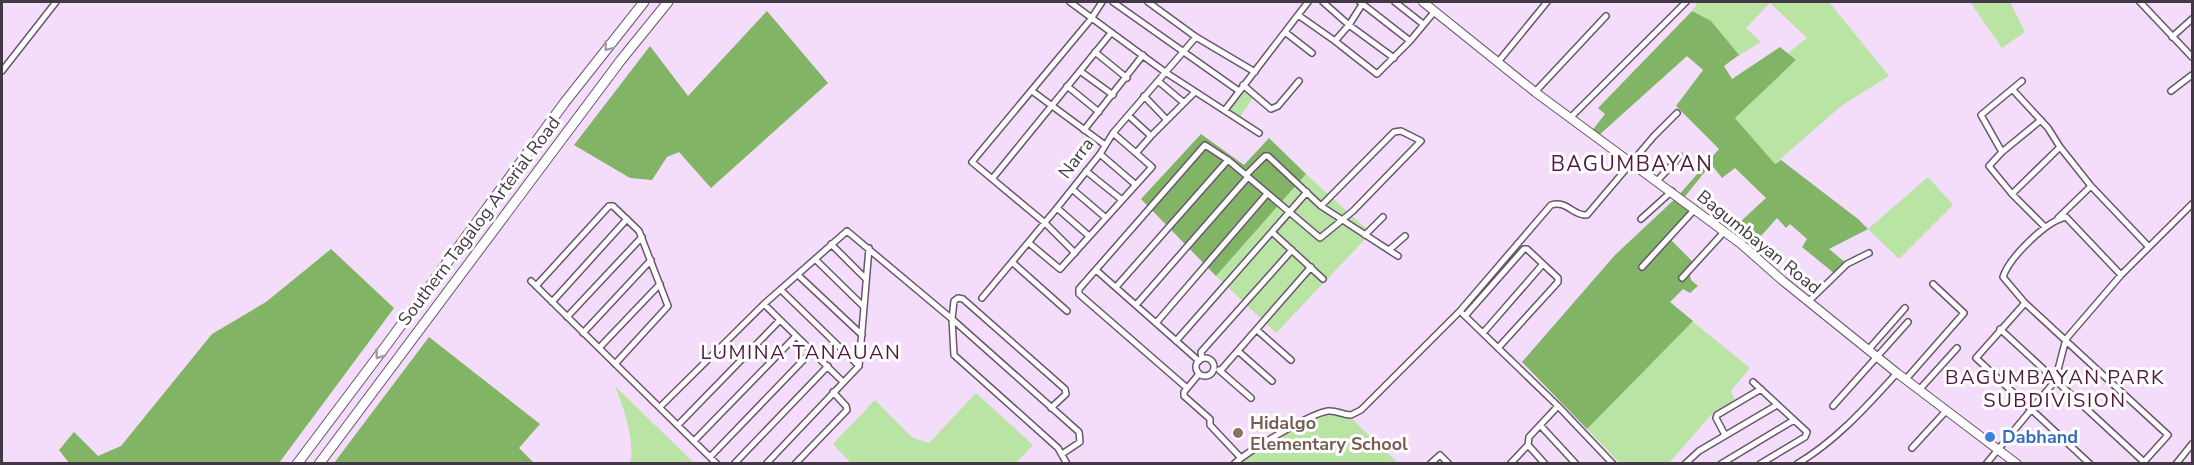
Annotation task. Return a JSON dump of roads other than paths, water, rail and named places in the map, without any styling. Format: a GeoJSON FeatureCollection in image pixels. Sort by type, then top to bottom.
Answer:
{"type":"FeatureCollection","features":[{"type":"Feature","properties":{"kind":"highway","name":"Southern Tagalog Arterial Road"},"geometry":{"type":"LineString","coordinates":[[297,464],[565,102],[644,2]]}},
{"type":"Feature","properties":{"kind":"highway","name":"Southern Tagalog Arterial Road"},"geometry":{"type":"LineString","coordinates":[[319,464],[621,60],[668,2]]}},
{"type":"Feature","properties":{"kind":"street"},"geometry":{"type":"LineString","coordinates":[[2,71],[56,2]]}},
{"type":"Feature","properties":{"kind":"street"},"geometry":{"type":"LineString","coordinates":[[1070,2],[1164,72],[1259,133]]}},
{"type":"Feature","properties":{"kind":"street"},"geometry":{"type":"LineString","coordinates":[[1075,253],[1044,223],[972,162],[1091,19],[1102,2]]}},
{"type":"Feature","properties":{"kind":"street"},"geometry":{"type":"LineString","coordinates":[[1113,2],[1239,91]]}},
{"type":"Feature","properties":{"kind":"street"},"geometry":{"type":"LineString","coordinates":[[1148,2],[1196,37],[1255,72]]}},
{"type":"Feature","properties":{"kind":"street"},"geometry":{"type":"LineString","coordinates":[[1225,110],[1308,2]]}},
{"type":"Feature","properties":{"kind":"street"},"geometry":{"type":"LineString","coordinates":[[1323,2],[1349,25],[1394,58]]}},
{"type":"Feature","properties":{"kind":"street"},"geometry":{"type":"LineString","coordinates":[[1335,41],[1349,25],[1362,2],[1410,41]]}},
{"type":"Feature","properties":{"kind":"street"},"geometry":{"type":"LineString","coordinates":[[1395,2],[1423,24]]}},
{"type":"Feature","properties":{"kind":"street","name":"Bagumbayan Road"},"geometry":{"type":"LineString","coordinates":[[1423,2],[1535,92],[1695,209],[1808,302],[1997,450],[2004,460],[2016,464]]}},
{"type":"Feature","properties":{"kind":"street"},"geometry":{"type":"LineString","coordinates":[[1497,62],[1547,2]]}},
{"type":"Feature","properties":{"kind":"street"},"geometry":{"type":"LineString","coordinates":[[1570,117],[1686,2]]}},
{"type":"Feature","properties":{"kind":"street"},"geometry":{"type":"LineString","coordinates":[[2140,2],[2193,57]]}},
{"type":"Feature","properties":{"kind":"street"},"geometry":{"type":"LineString","coordinates":[[2145,7],[2152,2]]}},
{"type":"Feature","properties":{"kind":"street"},"geometry":{"type":"LineString","coordinates":[[1298,15],[1377,75],[1435,11]]}},
{"type":"Feature","properties":{"kind":"street"},"geometry":{"type":"LineString","coordinates":[[1535,92],[1606,16]]}},
{"type":"Feature","properties":{"kind":"street"},"geometry":{"type":"LineString","coordinates":[[2172,37],[2193,19]]}},
{"type":"Feature","properties":{"kind":"street"},"geometry":{"type":"LineString","coordinates":[[1285,32],[1312,53]]}},
{"type":"Feature","properties":{"kind":"street"},"geometry":{"type":"LineString","coordinates":[[992,178],[1111,33]]}},
{"type":"Feature","properties":{"kind":"street","name":"Narra"},"geometry":{"type":"LineString","coordinates":[[982,298],[1057,208],[1143,96],[1196,37]]}},
{"type":"Feature","properties":{"kind":"street"},"geometry":{"type":"LineString","coordinates":[[1095,52],[1127,78]]}},
{"type":"Feature","properties":{"kind":"street"},"geometry":{"type":"LineString","coordinates":[[1084,130],[1143,55]]}},
{"type":"Feature","properties":{"kind":"street"},"geometry":{"type":"LineString","coordinates":[[1080,71],[1113,95]]}},
{"type":"Feature","properties":{"kind":"street"},"geometry":{"type":"LineString","coordinates":[[2171,91],[2193,75]]}},
{"type":"Feature","properties":{"kind":"street"},"geometry":{"type":"LineString","coordinates":[[1158,81],[1183,102]]}},
{"type":"Feature","properties":{"kind":"street"},"geometry":{"type":"LineString","coordinates":[[1244,85],[1271,109],[1278,106],[1299,81]]}},
{"type":"Feature","properties":{"kind":"street"},"geometry":{"type":"LineString","coordinates":[[2002,152],[1981,115],[2022,81]]}},
{"type":"Feature","properties":{"kind":"street"},"geometry":{"type":"LineString","coordinates":[[1067,86],[1099,112]]}},
{"type":"Feature","properties":{"kind":"street"},"geometry":{"type":"LineString","coordinates":[[2013,90],[2048,128],[2091,186],[2149,247]]}},
{"type":"Feature","properties":{"kind":"street"},"geometry":{"type":"LineString","coordinates":[[1032,91],[1105,146]]}},
{"type":"Feature","properties":{"kind":"street"},"geometry":{"type":"LineString","coordinates":[[1136,153],[1195,92]]}},
{"type":"Feature","properties":{"kind":"street"},"geometry":{"type":"LineString","coordinates":[[1143,96],[1167,120]]}},
{"type":"Feature","properties":{"kind":"street"},"geometry":{"type":"LineString","coordinates":[[1234,464],[1273,437],[1319,414],[1337,411],[1351,415],[1361,410],[1460,311],[1551,204],[1558,202],[1578,214],[1587,215],[1654,136],[1677,114]]}},
{"type":"Feature","properties":{"kind":"street"},"geometry":{"type":"LineString","coordinates":[[1129,116],[1151,136]]}},
{"type":"Feature","properties":{"kind":"street"},"geometry":{"type":"LineString","coordinates":[[2041,120],[2002,152],[1989,166],[2045,228]]}},
{"type":"Feature","properties":{"kind":"street"},"geometry":{"type":"LineString","coordinates":[[1187,388],[1079,294],[1079,289],[1205,145],[1228,160],[1320,238],[1353,211],[1421,141],[1401,131],[1394,132],[1321,206]]}},
{"type":"Feature","properties":{"kind":"street"},"geometry":{"type":"LineString","coordinates":[[1029,243],[1060,269],[1152,167],[1113,133]]}},
{"type":"Feature","properties":{"kind":"street"},"geometry":{"type":"LineString","coordinates":[[2012,194],[2060,147]]}},
{"type":"Feature","properties":{"kind":"street"},"geometry":{"type":"LineString","coordinates":[[1100,154],[1136,185]]}},
{"type":"Feature","properties":{"kind":"street"},"geometry":{"type":"LineString","coordinates":[[1136,305],[1265,156],[1268,156],[1321,206],[1398,256]]}},
{"type":"Feature","properties":{"kind":"street"},"geometry":{"type":"LineString","coordinates":[[1657,181],[1680,156]]}},
{"type":"Feature","properties":{"kind":"street"},"geometry":{"type":"LineString","coordinates":[[1116,287],[1228,160]]}},
{"type":"Feature","properties":{"kind":"street"},"geometry":{"type":"LineString","coordinates":[[1086,171],[1122,200]]}},
{"type":"Feature","properties":{"kind":"street"},"geometry":{"type":"LineString","coordinates":[[2000,329],[2143,463],[2168,435],[2025,303],[2003,277],[2007,267],[2091,186]]}},
{"type":"Feature","properties":{"kind":"street"},"geometry":{"type":"LineString","coordinates":[[1072,189],[1106,218]]}},
{"type":"Feature","properties":{"kind":"street"},"geometry":{"type":"LineString","coordinates":[[1641,219],[1671,191]]}},
{"type":"Feature","properties":{"kind":"street"},"geometry":{"type":"LineString","coordinates":[[1176,341],[1307,192]]}},
{"type":"Feature","properties":{"kind":"street"},"geometry":{"type":"LineString","coordinates":[[1156,323],[1267,194]]}},
{"type":"Feature","properties":{"kind":"street"},"geometry":{"type":"LineString","coordinates":[[1986,464],[2055,381],[2066,339],[2121,275],[2193,204]]}},
{"type":"Feature","properties":{"kind":"street"},"geometry":{"type":"LineString","coordinates":[[536,286],[609,206],[613,206],[627,219],[642,237],[668,306],[615,364]]}},
{"type":"Feature","properties":{"kind":"street"},"geometry":{"type":"LineString","coordinates":[[1057,208],[1089,236]]}},
{"type":"Feature","properties":{"kind":"street"},"geometry":{"type":"LineString","coordinates":[[1642,267],[1695,209]]}},
{"type":"Feature","properties":{"kind":"street"},"geometry":{"type":"LineString","coordinates":[[1365,235],[1383,217]]}},
{"type":"Feature","properties":{"kind":"street"},"geometry":{"type":"LineString","coordinates":[[2056,219],[2066,217],[2121,275]]}},
{"type":"Feature","properties":{"kind":"street"},"geometry":{"type":"LineString","coordinates":[[552,302],[627,219]]}},
{"type":"Feature","properties":{"kind":"street"},"geometry":{"type":"LineString","coordinates":[[660,407],[764,304],[847,231],[952,319],[1079,432],[1080,442],[1062,454]]}},
{"type":"Feature","properties":{"kind":"street"},"geometry":{"type":"LineString","coordinates":[[1272,232],[1323,279]]}},
{"type":"Feature","properties":{"kind":"street"},"geometry":{"type":"LineString","coordinates":[[1682,278],[1724,232]]}},
{"type":"Feature","properties":{"kind":"street"},"geometry":{"type":"LineString","coordinates":[[1389,250],[1405,236]]}},
{"type":"Feature","properties":{"kind":"street"},"geometry":{"type":"LineString","coordinates":[[567,317],[642,237]]}},
{"type":"Feature","properties":{"kind":"street"},"geometry":{"type":"LineString","coordinates":[[831,244],[867,279]]}},
{"type":"Feature","properties":{"kind":"street"},"geometry":{"type":"LineString","coordinates":[[765,464],[859,366],[869,248]]}},
{"type":"Feature","properties":{"kind":"street"},"geometry":{"type":"LineString","coordinates":[[1465,316],[1520,251],[1527,249],[1558,278],[1558,282],[1498,348]]}},
{"type":"Feature","properties":{"kind":"street"},"geometry":{"type":"LineString","coordinates":[[1199,374],[1196,368],[1201,352],[1292,250]]}},
{"type":"Feature","properties":{"kind":"street"},"geometry":{"type":"LineString","coordinates":[[1808,302],[1834,274],[1847,264],[1869,253]]}},
{"type":"Feature","properties":{"kind":"street"},"geometry":{"type":"LineString","coordinates":[[815,259],[864,307]]}},
{"type":"Feature","properties":{"kind":"street"},"geometry":{"type":"LineString","coordinates":[[584,333],[651,260]]}},
{"type":"Feature","properties":{"kind":"street"},"geometry":{"type":"LineString","coordinates":[[1012,262],[1067,311]]}},
{"type":"Feature","properties":{"kind":"street"},"geometry":{"type":"LineString","coordinates":[[1483,333],[1543,264]]}},
{"type":"Feature","properties":{"kind":"street"},"geometry":{"type":"LineString","coordinates":[[1199,374],[1208,376],[1238,351],[1311,267]]}},
{"type":"Feature","properties":{"kind":"street"},"geometry":{"type":"LineString","coordinates":[[1096,270],[1176,341],[1200,360],[1212,361],[1251,398]]}},
{"type":"Feature","properties":{"kind":"street"},"geometry":{"type":"LineString","coordinates":[[798,274],[862,335]]}},
{"type":"Feature","properties":{"kind":"street"},"geometry":{"type":"LineString","coordinates":[[531,281],[717,464]]}},
{"type":"Feature","properties":{"kind":"street"},"geometry":{"type":"LineString","coordinates":[[599,348],[660,284]]}},
{"type":"Feature","properties":{"kind":"street"},"geometry":{"type":"LineString","coordinates":[[1906,379],[1964,313],[1933,284]]}},
{"type":"Feature","properties":{"kind":"street"},"geometry":{"type":"LineString","coordinates":[[782,290],[859,366]]}},
{"type":"Feature","properties":{"kind":"street"},"geometry":{"type":"LineString","coordinates":[[1051,408],[1066,394],[1065,389],[963,299],[958,298],[954,301],[952,319],[954,355],[1062,454],[1067,464]]}},
{"type":"Feature","properties":{"kind":"street"},"geometry":{"type":"LineString","coordinates":[[2025,303],[1976,358],[2090,464]]}},
{"type":"Feature","properties":{"kind":"street"},"geometry":{"type":"LineString","coordinates":[[764,304],[843,382]]}},
{"type":"Feature","properties":{"kind":"street"},"geometry":{"type":"LineString","coordinates":[[1869,349],[1905,308]]}},
{"type":"Feature","properties":{"kind":"street"},"geometry":{"type":"LineString","coordinates":[[1460,311],[1558,406],[1613,464]]}},
{"type":"Feature","properties":{"kind":"street"},"geometry":{"type":"LineString","coordinates":[[678,425],[780,320]]}},
{"type":"Feature","properties":{"kind":"street"},"geometry":{"type":"LineString","coordinates":[[1833,406],[1908,322]]}},
{"type":"Feature","properties":{"kind":"street"},"geometry":{"type":"LineString","coordinates":[[1257,330],[1290,360]]}},
{"type":"Feature","properties":{"kind":"street"},"geometry":{"type":"LineString","coordinates":[[694,441],[796,336]]}},
{"type":"Feature","properties":{"kind":"street"},"geometry":{"type":"LineString","coordinates":[[1919,390],[1957,348]]}},
{"type":"Feature","properties":{"kind":"street"},"geometry":{"type":"LineString","coordinates":[[710,457],[812,351]]}},
{"type":"Feature","properties":{"kind":"street"},"geometry":{"type":"LineString","coordinates":[[1238,351],[1272,381]]}},
{"type":"Feature","properties":{"kind":"street"},"geometry":{"type":"LineString","coordinates":[[734,464],[828,366]]}},
{"type":"Feature","properties":{"kind":"street"},"geometry":{"type":"LineString","coordinates":[[1797,464],[1829,443],[1856,418],[1897,373]]}},
{"type":"Feature","properties":{"kind":"street"},"geometry":{"type":"LineString","coordinates":[[1199,374],[1187,388],[1184,396],[1210,419],[1210,425],[1241,458]]}},
{"type":"Feature","properties":{"kind":"street"},"geometry":{"type":"LineString","coordinates":[[1753,382],[1807,432],[1805,436],[1760,464]]}},
{"type":"Feature","properties":{"kind":"street"},"geometry":{"type":"LineString","coordinates":[[1725,435],[1716,418],[1717,415],[1761,389]]}},
{"type":"Feature","properties":{"kind":"street"},"geometry":{"type":"LineString","coordinates":[[795,464],[847,410],[833,392]]}},
{"type":"Feature","properties":{"kind":"street"},"geometry":{"type":"LineString","coordinates":[[1685,464],[1699,451],[1777,405]]}},
{"type":"Feature","properties":{"kind":"street"},"geometry":{"type":"LineString","coordinates":[[1513,462],[1528,446],[1529,437],[1558,406]]}},
{"type":"Feature","properties":{"kind":"street"},"geometry":{"type":"LineString","coordinates":[[1912,448],[1947,411]]}},
{"type":"Feature","properties":{"kind":"street"},"geometry":{"type":"LineString","coordinates":[[1721,464],[1794,420]]}},
{"type":"Feature","properties":{"kind":"street"},"geometry":{"type":"LineString","coordinates":[[1540,425],[1576,464]]}},
{"type":"Feature","properties":{"kind":"street"},"geometry":{"type":"LineString","coordinates":[[2176,464],[2193,444]]}},
{"type":"Feature","properties":{"kind":"street"},"geometry":{"type":"LineString","coordinates":[[1528,446],[1545,464]]}},
{"type":"Feature","properties":{"kind":"street"},"geometry":{"type":"LineString","coordinates":[[1430,464],[1440,455],[1449,464]]}},
{"type":"Feature","properties":{"kind":"place","name":"Hidalgo Elementary School"},"geometry":{"type":"Point","coordinates":[1238,433]}},
{"type":"Feature","properties":{"kind":"place","name":"Dabhand"},"geometry":{"type":"Point","coordinates":[1990,437]}},
{"type":"Feature","properties":{"kind":"district","name":"BAGUMBAYAN"},"geometry":{"type":"Point","coordinates":[1632,164]}},
{"type":"Feature","properties":{"kind":"district","name":"LUMINA TANAUAN"},"geometry":{"type":"Point","coordinates":[801,352]}},
{"type":"Feature","properties":{"kind":"district","name":"BAGUMBAYAN PARK SUBDIVISION"},"geometry":{"type":"Point","coordinates":[2055,388]}}]}
